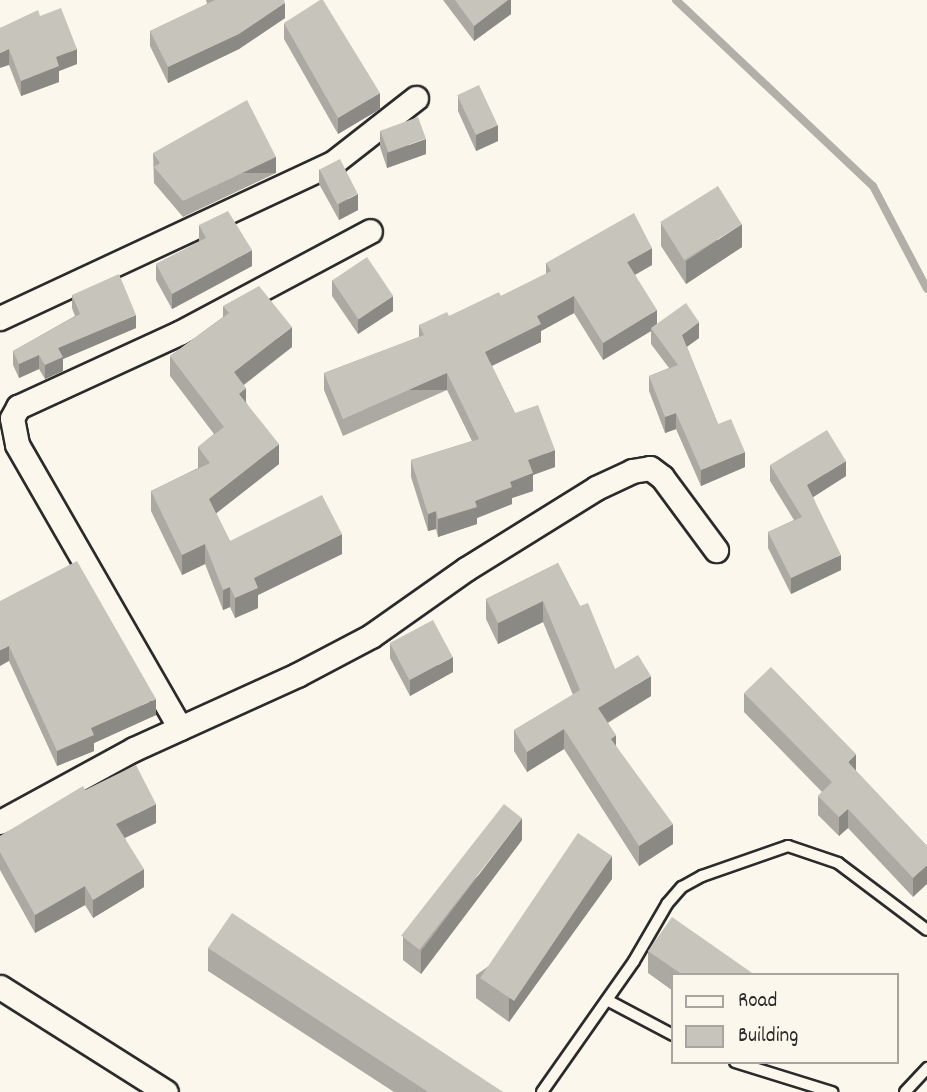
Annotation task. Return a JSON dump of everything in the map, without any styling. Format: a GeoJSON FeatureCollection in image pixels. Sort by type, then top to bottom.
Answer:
{"type":"FeatureCollection","features":[{"type":"Feature","properties":{"kind":"street"},"geometry":{"type":"LineString","coordinates":[[0,318],[334,162],[416,98]]}},
{"type":"Feature","properties":{"kind":"street"},"geometry":{"type":"LineString","coordinates":[[180,729],[17,444],[12,418],[18,407],[181,332],[370,231]]}},
{"type":"Feature","properties":{"kind":"street"},"geometry":{"type":"LineString","coordinates":[[0,822],[63,784],[371,636],[466,569],[596,488],[632,471],[650,468],[662,477],[716,550]]}},
{"type":"Feature","properties":{"kind":"street"},"geometry":{"type":"LineString","coordinates":[[0,987],[166,1092]]}},
{"type":"Feature","properties":{"kind":"lane"},"geometry":{"type":"LineString","coordinates":[[542,1092],[607,1000],[667,904],[682,887],[789,846],[838,863],[927,930]]}},
{"type":"Feature","properties":{"kind":"lane"},"geometry":{"type":"LineString","coordinates":[[607,1000],[671,1034]]}},
{"type":"Feature","properties":{"kind":"lane"},"geometry":{"type":"LineString","coordinates":[[741,1064],[832,1092]]}},
{"type":"Feature","properties":{"kind":"lane"},"geometry":{"type":"LineString","coordinates":[[905,1092],[927,1068]]}},
{"type":"Feature","properties":{"kind":"building"},"geometry":{"type":"Polygon","coordinates":[[[215,0],[284,0],[285,3],[239,34],[168,67],[150,31],[215,0]]]}},
{"type":"Feature","properties":{"kind":"building"},"geometry":{"type":"Polygon","coordinates":[[[323,0],[380,93],[338,118],[284,23],[323,0]]]}},
{"type":"Feature","properties":{"kind":"building"},"geometry":{"type":"Polygon","coordinates":[[[455,0],[508,0],[474,26],[455,0]]]}},
{"type":"Feature","properties":{"kind":"building"},"geometry":{"type":"Polygon","coordinates":[[[61,8],[77,49],[56,57],[59,66],[21,81],[9,49],[0,53],[0,28],[38,10],[40,16],[61,8]]]}},
{"type":"Feature","properties":{"kind":"building"},"geometry":{"type":"Polygon","coordinates":[[[479,85],[498,125],[476,135],[457,95],[479,85]]]}},
{"type":"Feature","properties":{"kind":"building"},"geometry":{"type":"Polygon","coordinates":[[[247,100],[276,157],[183,201],[154,167],[160,163],[153,153],[247,100]]]}},
{"type":"Feature","properties":{"kind":"building"},"geometry":{"type":"Polygon","coordinates":[[[418,117],[426,139],[388,152],[380,131],[418,117]]]}},
{"type":"Feature","properties":{"kind":"building"},"geometry":{"type":"Polygon","coordinates":[[[340,159],[358,194],[337,204],[320,169],[340,159]]]}},
{"type":"Feature","properties":{"kind":"building"},"geometry":{"type":"Polygon","coordinates":[[[718,186],[742,224],[684,260],[660,222],[718,186]]]}},
{"type":"Feature","properties":{"kind":"building"},"geometry":{"type":"Polygon","coordinates":[[[228,211],[252,250],[172,294],[156,264],[206,238],[199,225],[228,211]]]}},
{"type":"Feature","properties":{"kind":"building"},"geometry":{"type":"Polygon","coordinates":[[[634,213],[652,248],[627,262],[657,310],[603,343],[574,296],[537,316],[541,324],[485,352],[515,413],[538,405],[555,450],[528,460],[533,473],[510,482],[512,487],[475,501],[477,507],[438,519],[436,511],[428,514],[411,460],[479,439],[447,373],[343,419],[324,373],[424,335],[419,325],[447,312],[449,316],[499,292],[501,296],[551,271],[546,263],[634,213]]]}},
{"type":"Feature","properties":{"kind":"building"},"geometry":{"type":"Polygon","coordinates":[[[367,257],[393,296],[358,319],[332,280],[367,257]]]}},
{"type":"Feature","properties":{"kind":"building"},"geometry":{"type":"Polygon","coordinates":[[[119,274],[136,315],[58,348],[63,357],[45,365],[39,355],[19,364],[13,351],[80,314],[72,295],[119,274]]]}},
{"type":"Feature","properties":{"kind":"building"},"geometry":{"type":"Polygon","coordinates":[[[259,286],[292,327],[234,372],[246,388],[239,394],[279,444],[209,499],[230,541],[322,495],[342,534],[254,578],[258,588],[235,598],[230,587],[223,590],[205,544],[182,555],[151,491],[210,463],[198,447],[224,427],[170,356],[229,313],[223,306],[259,286]]]}},
{"type":"Feature","properties":{"kind":"building"},"geometry":{"type":"Polygon","coordinates":[[[686,303],[699,322],[682,335],[718,424],[731,419],[745,452],[701,470],[676,413],[665,417],[649,376],[678,365],[651,328],[686,303]]]}},
{"type":"Feature","properties":{"kind":"building"},"geometry":{"type":"Polygon","coordinates":[[[827,430],[846,461],[807,485],[841,555],[791,578],[768,532],[802,517],[770,465],[827,430]]]}},
{"type":"Feature","properties":{"kind":"building"},"geometry":{"type":"Polygon","coordinates":[[[77,561],[156,699],[91,728],[94,735],[57,751],[9,646],[0,650],[0,601],[77,561]]]}},
{"type":"Feature","properties":{"kind":"building"},"geometry":{"type":"Polygon","coordinates":[[[558,563],[580,606],[588,603],[615,669],[638,655],[651,676],[598,708],[616,735],[611,739],[673,824],[639,846],[564,729],[527,752],[514,730],[580,690],[543,601],[498,623],[486,599],[558,563]]]}},
{"type":"Feature","properties":{"kind":"building"},"geometry":{"type":"Polygon","coordinates":[[[433,620],[453,657],[409,680],[390,643],[433,620]]]}},
{"type":"Feature","properties":{"kind":"building"},"geometry":{"type":"Polygon","coordinates":[[[771,667],[856,754],[848,762],[927,846],[927,865],[913,878],[848,809],[839,817],[818,796],[832,782],[744,693],[771,667]]]}},
{"type":"Feature","properties":{"kind":"building"},"geometry":{"type":"Polygon","coordinates":[[[136,765],[156,804],[116,824],[144,869],[93,900],[85,886],[35,915],[0,852],[0,836],[83,786],[85,790],[136,765]]]}},
{"type":"Feature","properties":{"kind":"building"},"geometry":{"type":"Polygon","coordinates":[[[504,804],[522,818],[419,950],[401,936],[504,804]]]}},
{"type":"Feature","properties":{"kind":"building"},"geometry":{"type":"Polygon","coordinates":[[[578,833],[612,856],[514,1001],[480,978],[578,833]]]}},
{"type":"Feature","properties":{"kind":"building"},"geometry":{"type":"Polygon","coordinates":[[[232,913],[503,1092],[428,1092],[208,948],[232,913]]]}},
{"type":"Feature","properties":{"kind":"building"},"geometry":{"type":"Polygon","coordinates":[[[672,917],[752,973],[680,973],[648,951],[672,917]]]}},
{"type":"Feature","properties":{"kind":"waterway"},"geometry":{"type":"LineString","coordinates":[[676,0],[873,186],[927,289]]}}]}
